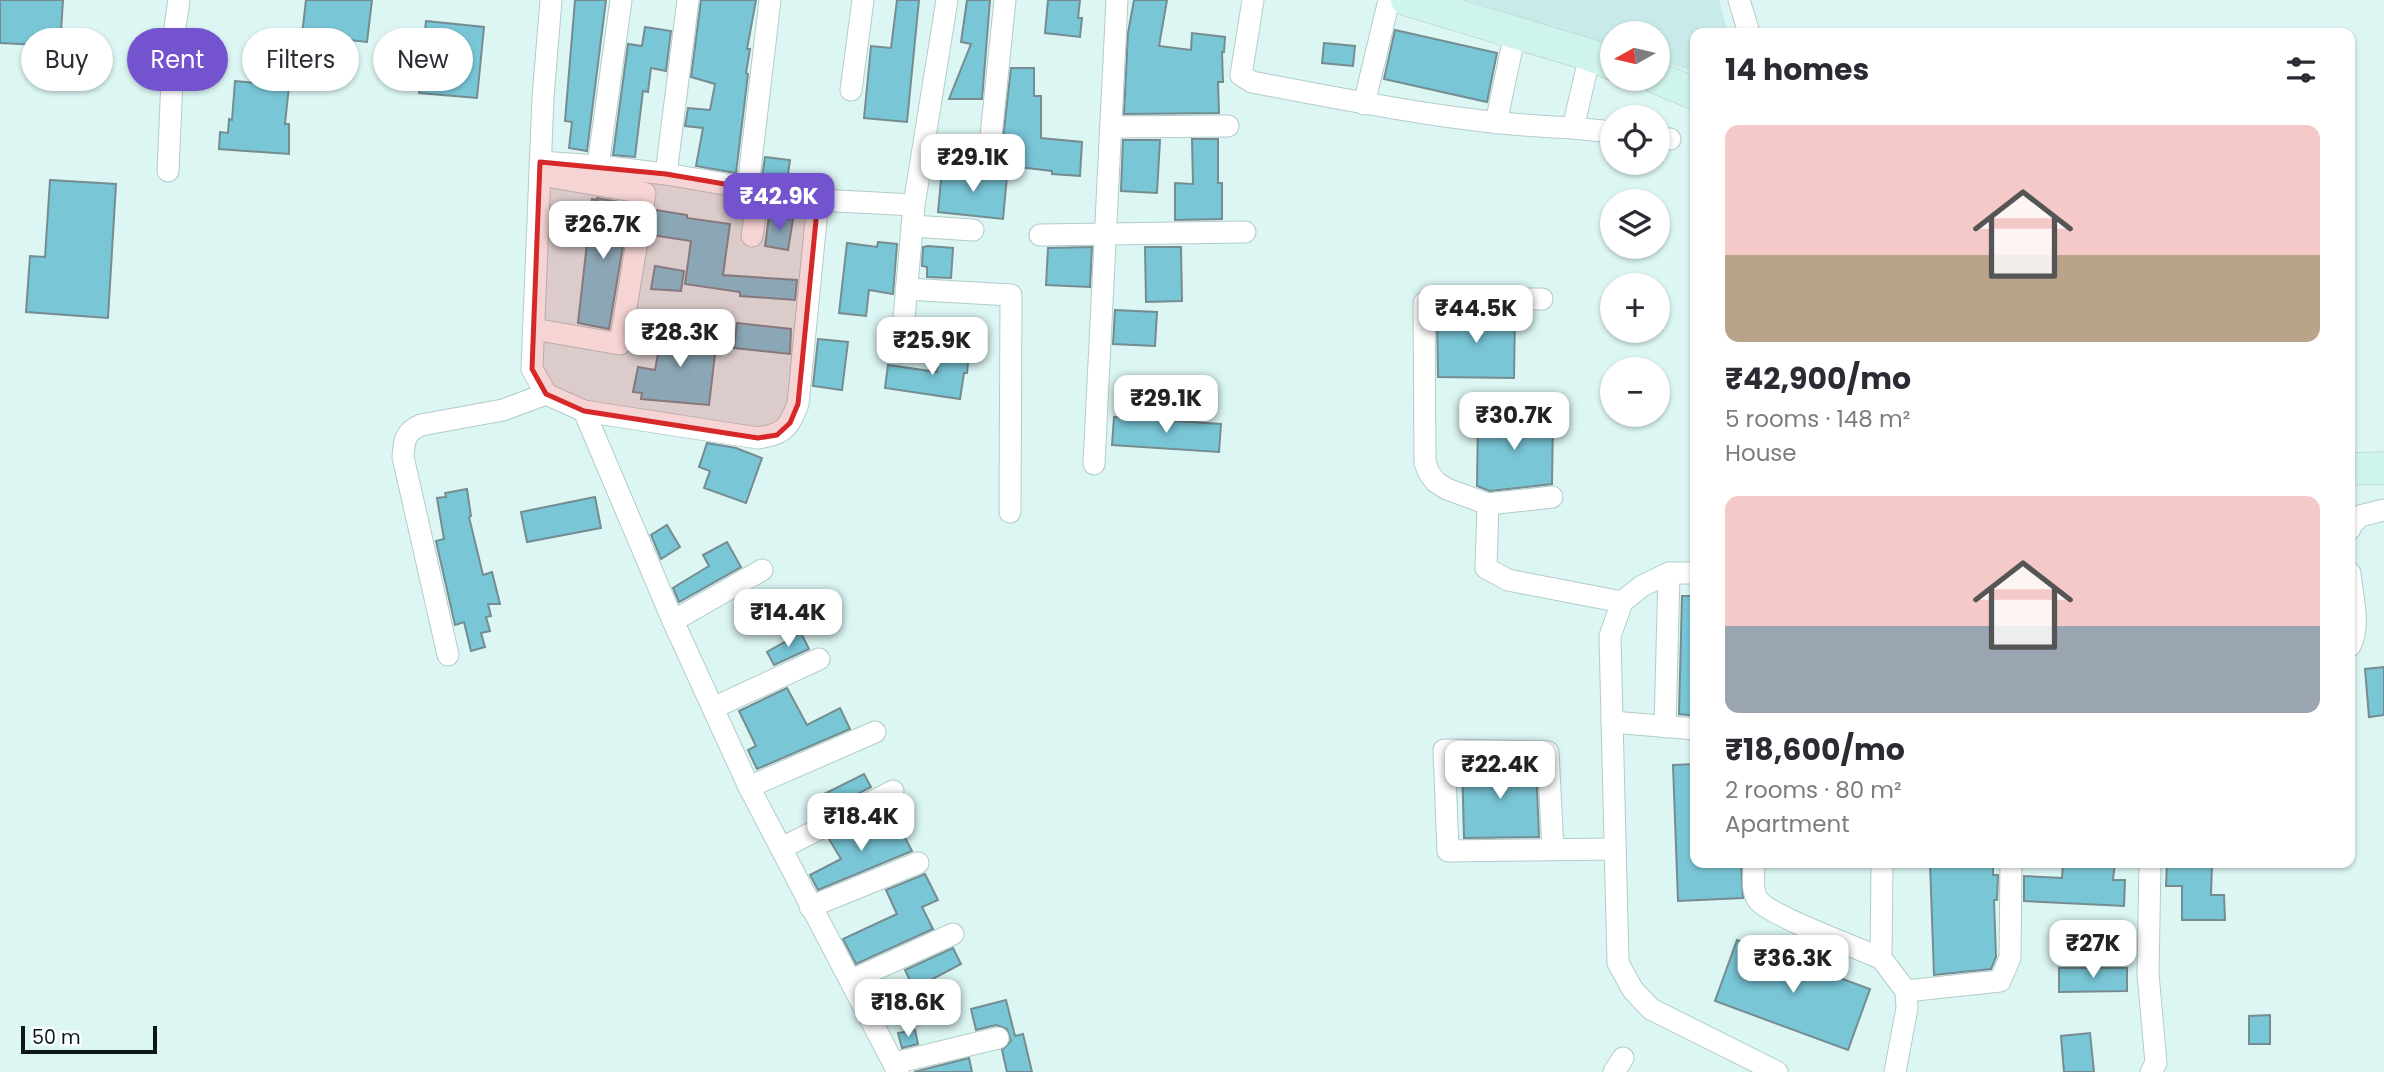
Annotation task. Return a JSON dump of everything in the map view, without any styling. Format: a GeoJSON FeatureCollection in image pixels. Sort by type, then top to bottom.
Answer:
{"type":"FeatureCollection","features":[{"type":"Feature","properties":{"kind":"main road"},"geometry":{"type":"LineString","coordinates":[[1407,0],[1600,59]]}},
{"type":"Feature","properties":{"kind":"main road"},"geometry":{"type":"LineString","coordinates":[[1670,83],[1690,92]]}},
{"type":"Feature","properties":{"kind":"main road"},"geometry":{"type":"LineString","coordinates":[[2355,469],[2384,468]]}},
{"type":"Feature","properties":{"kind":"street"},"geometry":{"type":"LineString","coordinates":[[168,171],[174,34],[179,0]]}},
{"type":"Feature","properties":{"kind":"street"},"geometry":{"type":"LineString","coordinates":[[551,0],[540,168],[532,369],[546,394],[584,411],[758,438],[777,435],[790,423],[798,404],[818,200]]}},
{"type":"Feature","properties":{"kind":"street"},"geometry":{"type":"LineString","coordinates":[[597,166],[621,0]]}},
{"type":"Feature","properties":{"kind":"street"},"geometry":{"type":"LineString","coordinates":[[666,174],[688,0]]}},
{"type":"Feature","properties":{"kind":"street"},"geometry":{"type":"LineString","coordinates":[[752,236],[753,188],[770,0]]}},
{"type":"Feature","properties":{"kind":"street"},"geometry":{"type":"LineString","coordinates":[[851,90],[863,0]]}},
{"type":"Feature","properties":{"kind":"street"},"geometry":{"type":"LineString","coordinates":[[901,352],[913,215],[947,0]]}},
{"type":"Feature","properties":{"kind":"street"},"geometry":{"type":"LineString","coordinates":[[989,155],[1005,0]]}},
{"type":"Feature","properties":{"kind":"street"},"geometry":{"type":"LineString","coordinates":[[1094,464],[1117,0]]}},
{"type":"Feature","properties":{"kind":"street"},"geometry":{"type":"LineString","coordinates":[[1253,0],[1241,75],[1252,82],[1364,104],[1496,123],[1600,131]]}},
{"type":"Feature","properties":{"kind":"street"},"geometry":{"type":"LineString","coordinates":[[1364,104],[1390,0]]}},
{"type":"Feature","properties":{"kind":"street"},"geometry":{"type":"LineString","coordinates":[[1740,0],[1748,28]]}},
{"type":"Feature","properties":{"kind":"street"},"geometry":{"type":"LineString","coordinates":[[1496,123],[1515,33]]}},
{"type":"Feature","properties":{"kind":"street"},"geometry":{"type":"LineString","coordinates":[[1573,128],[1600,61]]}},
{"type":"Feature","properties":{"kind":"street"},"geometry":{"type":"LineString","coordinates":[[1111,127],[1228,126]]}},
{"type":"Feature","properties":{"kind":"street"},"geometry":{"type":"LineString","coordinates":[[540,168],[597,166],[666,174],[913,215],[973,230]]}},
{"type":"Feature","properties":{"kind":"street"},"geometry":{"type":"LineString","coordinates":[[533,329],[620,344],[645,193],[540,168]]}},
{"type":"Feature","properties":{"kind":"street"},"geometry":{"type":"LineString","coordinates":[[1040,235],[1245,232]]}},
{"type":"Feature","properties":{"kind":"street"},"geometry":{"type":"LineString","coordinates":[[906,289],[1011,295],[1010,512]]}},
{"type":"Feature","properties":{"kind":"street"},"geometry":{"type":"LineString","coordinates":[[1542,299],[1430,299],[1424,303],[1425,463],[1436,482],[1488,509],[1552,497]]}},
{"type":"Feature","properties":{"kind":"street"},"geometry":{"type":"LineString","coordinates":[[448,655],[403,457],[404,441],[410,430],[421,425],[503,410],[546,394]]}},
{"type":"Feature","properties":{"kind":"street"},"geometry":{"type":"LineString","coordinates":[[584,411],[673,621],[749,787],[810,907],[897,1067],[998,1038]]}},
{"type":"Feature","properties":{"kind":"street"},"geometry":{"type":"LineString","coordinates":[[1488,509],[1486,568],[1508,580],[1622,603]]}},
{"type":"Feature","properties":{"kind":"street"},"geometry":{"type":"LineString","coordinates":[[2355,521],[2361,516],[2384,510]]}},
{"type":"Feature","properties":{"kind":"street"},"geometry":{"type":"LineString","coordinates":[[673,621],[762,570]]}},
{"type":"Feature","properties":{"kind":"street"},"geometry":{"type":"LineString","coordinates":[[1665,727],[1669,573]]}},
{"type":"Feature","properties":{"kind":"street"},"geometry":{"type":"LineString","coordinates":[[1690,573],[1669,573],[1642,586],[1622,603],[1610,636],[1618,963],[1633,990],[1651,1009],[1777,1072]]}},
{"type":"Feature","properties":{"kind":"street"},"geometry":{"type":"LineString","coordinates":[[713,708],[819,659]]}},
{"type":"Feature","properties":{"kind":"street"},"geometry":{"type":"LineString","coordinates":[[1612,722],[1690,729]]}},
{"type":"Feature","properties":{"kind":"street"},"geometry":{"type":"LineString","coordinates":[[749,787],[875,732]]}},
{"type":"Feature","properties":{"kind":"street"},"geometry":{"type":"LineString","coordinates":[[1553,850],[1548,752],[1444,750],[1448,851],[1553,850],[1615,849]]}},
{"type":"Feature","properties":{"kind":"street"},"geometry":{"type":"LineString","coordinates":[[782,848],[894,791]]}},
{"type":"Feature","properties":{"kind":"street"},"geometry":{"type":"LineString","coordinates":[[810,907],[918,863]]}},
{"type":"Feature","properties":{"kind":"street"},"geometry":{"type":"LineString","coordinates":[[1754,868],[1754,894],[1762,905],[1881,958],[1906,991],[1907,1008],[1895,1072]]}},
{"type":"Feature","properties":{"kind":"street"},"geometry":{"type":"LineString","coordinates":[[1881,958],[1882,868]]}},
{"type":"Feature","properties":{"kind":"street"},"geometry":{"type":"LineString","coordinates":[[1906,991],[2000,981],[2010,958],[2011,868]]}},
{"type":"Feature","properties":{"kind":"street"},"geometry":{"type":"LineString","coordinates":[[2150,868],[2148,974],[2156,1063],[2151,1072]]}},
{"type":"Feature","properties":{"kind":"street"},"geometry":{"type":"LineString","coordinates":[[852,980],[953,934]]}},
{"type":"Feature","properties":{"kind":"highlighted area"},"geometry":{"type":"Polygon","coordinates":[[[540,162],[666,174],[818,200],[798,404],[790,423],[777,435],[758,438],[584,411],[546,394],[532,369],[540,162]]]}},
{"type":"Feature","properties":{"kind":"shaded area"},"geometry":{"type":"Polygon","coordinates":[[[1467,0],[1719,0],[1727,28],[1690,28],[1690,71],[1670,64],[1670,21],[1600,21],[1600,42],[1467,0]]]}},
{"type":"Feature","properties":{"kind":"building"},"geometry":{"type":"Polygon","coordinates":[[[0,0],[63,0],[61,28],[21,28],[21,44],[0,43],[0,0]]]}},
{"type":"Feature","properties":{"kind":"building"},"geometry":{"type":"Polygon","coordinates":[[[306,0],[372,0],[367,42],[359,41],[359,28],[303,28],[306,0]]]}},
{"type":"Feature","properties":{"kind":"building"},"geometry":{"type":"Polygon","coordinates":[[[575,0],[606,0],[587,151],[569,148],[572,122],[565,121],[575,0]]]}},
{"type":"Feature","properties":{"kind":"building"},"geometry":{"type":"Polygon","coordinates":[[[701,0],[756,0],[747,49],[750,49],[748,74],[736,173],[696,166],[703,128],[685,126],[688,108],[710,110],[715,84],[691,77],[701,0]]]}},
{"type":"Feature","properties":{"kind":"building"},"geometry":{"type":"Polygon","coordinates":[[[897,0],[919,0],[907,122],[864,118],[871,46],[891,48],[897,0]]]}},
{"type":"Feature","properties":{"kind":"building"},"geometry":{"type":"Polygon","coordinates":[[[967,0],[990,0],[982,99],[949,99],[971,44],[961,42],[967,0]]]}},
{"type":"Feature","properties":{"kind":"building"},"geometry":{"type":"Polygon","coordinates":[[[1048,0],[1080,0],[1080,37],[1045,33],[1048,0]]]}},
{"type":"Feature","properties":{"kind":"building"},"geometry":{"type":"Polygon","coordinates":[[[1134,0],[1167,0],[1159,46],[1191,50],[1192,33],[1225,37],[1222,52],[1223,82],[1218,82],[1219,113],[1124,114],[1128,33],[1134,0]]]}},
{"type":"Feature","properties":{"kind":"building"},"geometry":{"type":"Polygon","coordinates":[[[426,21],[484,27],[477,98],[419,93],[473,91],[473,28],[425,28],[426,21]]]}},
{"type":"Feature","properties":{"kind":"building"},"geometry":{"type":"Polygon","coordinates":[[[645,27],[671,31],[666,71],[651,68],[648,92],[643,91],[635,157],[613,155],[628,44],[642,46],[645,27]]]}},
{"type":"Feature","properties":{"kind":"building"},"geometry":{"type":"Polygon","coordinates":[[[1395,30],[1497,53],[1487,102],[1384,79],[1395,30]]]}},
{"type":"Feature","properties":{"kind":"building"},"geometry":{"type":"Polygon","coordinates":[[[1324,43],[1355,46],[1353,66],[1322,63],[1324,43]]]}},
{"type":"Feature","properties":{"kind":"building"},"geometry":{"type":"Polygon","coordinates":[[[1011,68],[1034,68],[1034,96],[1041,96],[1041,138],[1082,142],[1080,176],[1000,165],[1011,68]]]}},
{"type":"Feature","properties":{"kind":"building"},"geometry":{"type":"Polygon","coordinates":[[[235,81],[242,82],[242,91],[288,91],[285,124],[289,124],[289,154],[219,149],[220,132],[228,133],[229,119],[232,120],[235,81]]]}},
{"type":"Feature","properties":{"kind":"building"},"geometry":{"type":"Polygon","coordinates":[[[1192,139],[1218,139],[1218,183],[1222,183],[1222,219],[1175,220],[1175,183],[1193,184],[1192,139]]]}},
{"type":"Feature","properties":{"kind":"building"},"geometry":{"type":"Polygon","coordinates":[[[1123,140],[1160,140],[1157,193],[1121,191],[1123,140]]]}},
{"type":"Feature","properties":{"kind":"building"},"geometry":{"type":"Polygon","coordinates":[[[765,157],[790,160],[787,181],[762,177],[765,157]]]}},
{"type":"Feature","properties":{"kind":"building"},"geometry":{"type":"Polygon","coordinates":[[[942,169],[1007,176],[1003,219],[938,212],[942,169]]]}},
{"type":"Feature","properties":{"kind":"building"},"geometry":{"type":"Polygon","coordinates":[[[50,180],[116,184],[108,318],[26,312],[30,256],[45,257],[50,180]]]}},
{"type":"Feature","properties":{"kind":"building"},"geometry":{"type":"Polygon","coordinates":[[[592,199],[630,204],[609,329],[578,323],[592,199]]]}},
{"type":"Feature","properties":{"kind":"building"},"geometry":{"type":"Polygon","coordinates":[[[656,210],[730,224],[723,275],[797,280],[795,300],[740,296],[740,292],[685,284],[691,241],[651,235],[656,210]]]}},
{"type":"Feature","properties":{"kind":"building"},"geometry":{"type":"Polygon","coordinates":[[[769,216],[793,219],[788,250],[765,246],[769,216]]]}},
{"type":"Feature","properties":{"kind":"building"},"geometry":{"type":"Polygon","coordinates":[[[878,242],[897,244],[893,294],[869,290],[866,316],[839,313],[847,243],[877,247],[878,242]]]}},
{"type":"Feature","properties":{"kind":"building"},"geometry":{"type":"Polygon","coordinates":[[[923,247],[953,248],[951,278],[927,277],[927,267],[922,266],[923,247]]]}},
{"type":"Feature","properties":{"kind":"building"},"geometry":{"type":"Polygon","coordinates":[[[1092,247],[1090,287],[1046,285],[1048,248],[1092,247]]]}},
{"type":"Feature","properties":{"kind":"building"},"geometry":{"type":"Polygon","coordinates":[[[1145,247],[1181,247],[1182,301],[1146,302],[1145,247]]]}},
{"type":"Feature","properties":{"kind":"building"},"geometry":{"type":"Polygon","coordinates":[[[655,266],[684,271],[681,291],[651,289],[655,266]]]}},
{"type":"Feature","properties":{"kind":"building"},"geometry":{"type":"Polygon","coordinates":[[[1115,310],[1157,312],[1155,346],[1113,344],[1115,310]]]}},
{"type":"Feature","properties":{"kind":"building"},"geometry":{"type":"Polygon","coordinates":[[[1437,312],[1515,312],[1514,378],[1438,377],[1437,312]]]}},
{"type":"Feature","properties":{"kind":"building"},"geometry":{"type":"Polygon","coordinates":[[[737,323],[791,329],[790,354],[734,348],[737,323]]]}},
{"type":"Feature","properties":{"kind":"building"},"geometry":{"type":"Polygon","coordinates":[[[663,326],[717,337],[709,405],[641,399],[642,393],[633,392],[638,367],[655,370],[663,326]]]}},
{"type":"Feature","properties":{"kind":"building"},"geometry":{"type":"Polygon","coordinates":[[[818,339],[848,342],[842,390],[813,386],[818,339]]]}},
{"type":"Feature","properties":{"kind":"building"},"geometry":{"type":"Polygon","coordinates":[[[939,350],[969,353],[960,399],[885,388],[888,365],[937,372],[939,350]]]}},
{"type":"Feature","properties":{"kind":"building"},"geometry":{"type":"Polygon","coordinates":[[[1478,416],[1553,417],[1552,484],[1490,491],[1477,486],[1478,416]]]}},
{"type":"Feature","properties":{"kind":"building"},"geometry":{"type":"Polygon","coordinates":[[[1114,417],[1221,424],[1219,452],[1112,445],[1114,417]]]}},
{"type":"Feature","properties":{"kind":"building"},"geometry":{"type":"Polygon","coordinates":[[[707,443],[736,448],[762,458],[746,503],[704,488],[710,471],[699,467],[707,443]]]}},
{"type":"Feature","properties":{"kind":"building"},"geometry":{"type":"Polygon","coordinates":[[[467,489],[469,517],[483,575],[492,572],[500,604],[488,604],[491,616],[486,617],[490,631],[481,633],[485,647],[471,651],[464,622],[455,625],[436,541],[444,539],[437,498],[446,497],[445,493],[467,489]]]}},
{"type":"Feature","properties":{"kind":"building"},"geometry":{"type":"Polygon","coordinates":[[[595,497],[601,528],[527,542],[521,512],[595,497]]]}},
{"type":"Feature","properties":{"kind":"building"},"geometry":{"type":"Polygon","coordinates":[[[667,525],[680,547],[661,559],[651,535],[667,525]]]}},
{"type":"Feature","properties":{"kind":"building"},"geometry":{"type":"Polygon","coordinates":[[[727,542],[741,567],[679,602],[673,588],[709,566],[703,555],[727,542]]]}},
{"type":"Feature","properties":{"kind":"building"},"geometry":{"type":"Polygon","coordinates":[[[1682,596],[1690,596],[1690,715],[1679,714],[1682,596]]]}},
{"type":"Feature","properties":{"kind":"building"},"geometry":{"type":"Polygon","coordinates":[[[801,633],[809,649],[774,665],[767,652],[801,633]]]}},
{"type":"Feature","properties":{"kind":"building"},"geometry":{"type":"Polygon","coordinates":[[[2384,667],[2384,715],[2369,717],[2365,669],[2384,667]]]}},
{"type":"Feature","properties":{"kind":"building"},"geometry":{"type":"Polygon","coordinates":[[[787,688],[807,725],[840,708],[850,729],[757,769],[748,750],[756,746],[739,711],[787,688]]]}},
{"type":"Feature","properties":{"kind":"building"},"geometry":{"type":"Polygon","coordinates":[[[1462,763],[1536,765],[1539,837],[1464,838],[1462,763]]]}},
{"type":"Feature","properties":{"kind":"building"},"geometry":{"type":"Polygon","coordinates":[[[1690,764],[1690,868],[1741,868],[1743,898],[1678,901],[1673,765],[1690,764]]]}},
{"type":"Feature","properties":{"kind":"building"},"geometry":{"type":"Polygon","coordinates":[[[864,774],[871,787],[829,809],[822,795],[864,774]]]}},
{"type":"Feature","properties":{"kind":"building"},"geometry":{"type":"Polygon","coordinates":[[[861,822],[869,838],[898,824],[912,851],[818,890],[810,875],[841,859],[829,839],[861,822]]]}},
{"type":"Feature","properties":{"kind":"building"},"geometry":{"type":"Polygon","coordinates":[[[1930,868],[1993,868],[1993,875],[1998,875],[1997,900],[1994,900],[1996,957],[1991,969],[1934,975],[1930,868]]]}},
{"type":"Feature","properties":{"kind":"building"},"geometry":{"type":"Polygon","coordinates":[[[2063,868],[2114,868],[2113,880],[2125,880],[2124,906],[2024,901],[2024,876],[2062,878],[2063,868]]]}},
{"type":"Feature","properties":{"kind":"building"},"geometry":{"type":"Polygon","coordinates":[[[2167,868],[2212,868],[2211,895],[2224,895],[2225,920],[2182,920],[2182,886],[2166,886],[2167,868]]]}},
{"type":"Feature","properties":{"kind":"building"},"geometry":{"type":"Polygon","coordinates":[[[925,874],[938,900],[922,907],[933,929],[856,964],[843,939],[897,914],[886,890],[925,874]]]}},
{"type":"Feature","properties":{"kind":"building"},"geometry":{"type":"Polygon","coordinates":[[[1737,940],[1870,989],[1848,1050],[1715,1001],[1737,940]]]}},
{"type":"Feature","properties":{"kind":"building"},"geometry":{"type":"Polygon","coordinates":[[[953,948],[961,964],[914,989],[905,970],[953,948]]]}},
{"type":"Feature","properties":{"kind":"building"},"geometry":{"type":"Polygon","coordinates":[[[2059,968],[2127,968],[2127,991],[2059,992],[2059,968]]]}},
{"type":"Feature","properties":{"kind":"building"},"geometry":{"type":"Polygon","coordinates":[[[1006,1000],[1015,1036],[1023,1034],[1032,1072],[1007,1072],[1002,1050],[1011,1041],[1007,1029],[996,1025],[976,1030],[971,1009],[1006,1000]]]}},
{"type":"Feature","properties":{"kind":"building"},"geometry":{"type":"Polygon","coordinates":[[[2270,1015],[2270,1044],[2249,1044],[2249,1016],[2270,1015]]]}},
{"type":"Feature","properties":{"kind":"building"},"geometry":{"type":"Polygon","coordinates":[[[915,1030],[918,1044],[902,1048],[898,1033],[915,1030]]]}},
{"type":"Feature","properties":{"kind":"building"},"geometry":{"type":"Polygon","coordinates":[[[2090,1033],[2094,1072],[2064,1072],[2061,1036],[2090,1033]]]}},
{"type":"Feature","properties":{"kind":"building"},"geometry":{"type":"Polygon","coordinates":[[[969,1058],[972,1072],[914,1072],[969,1058]]]}}]}
